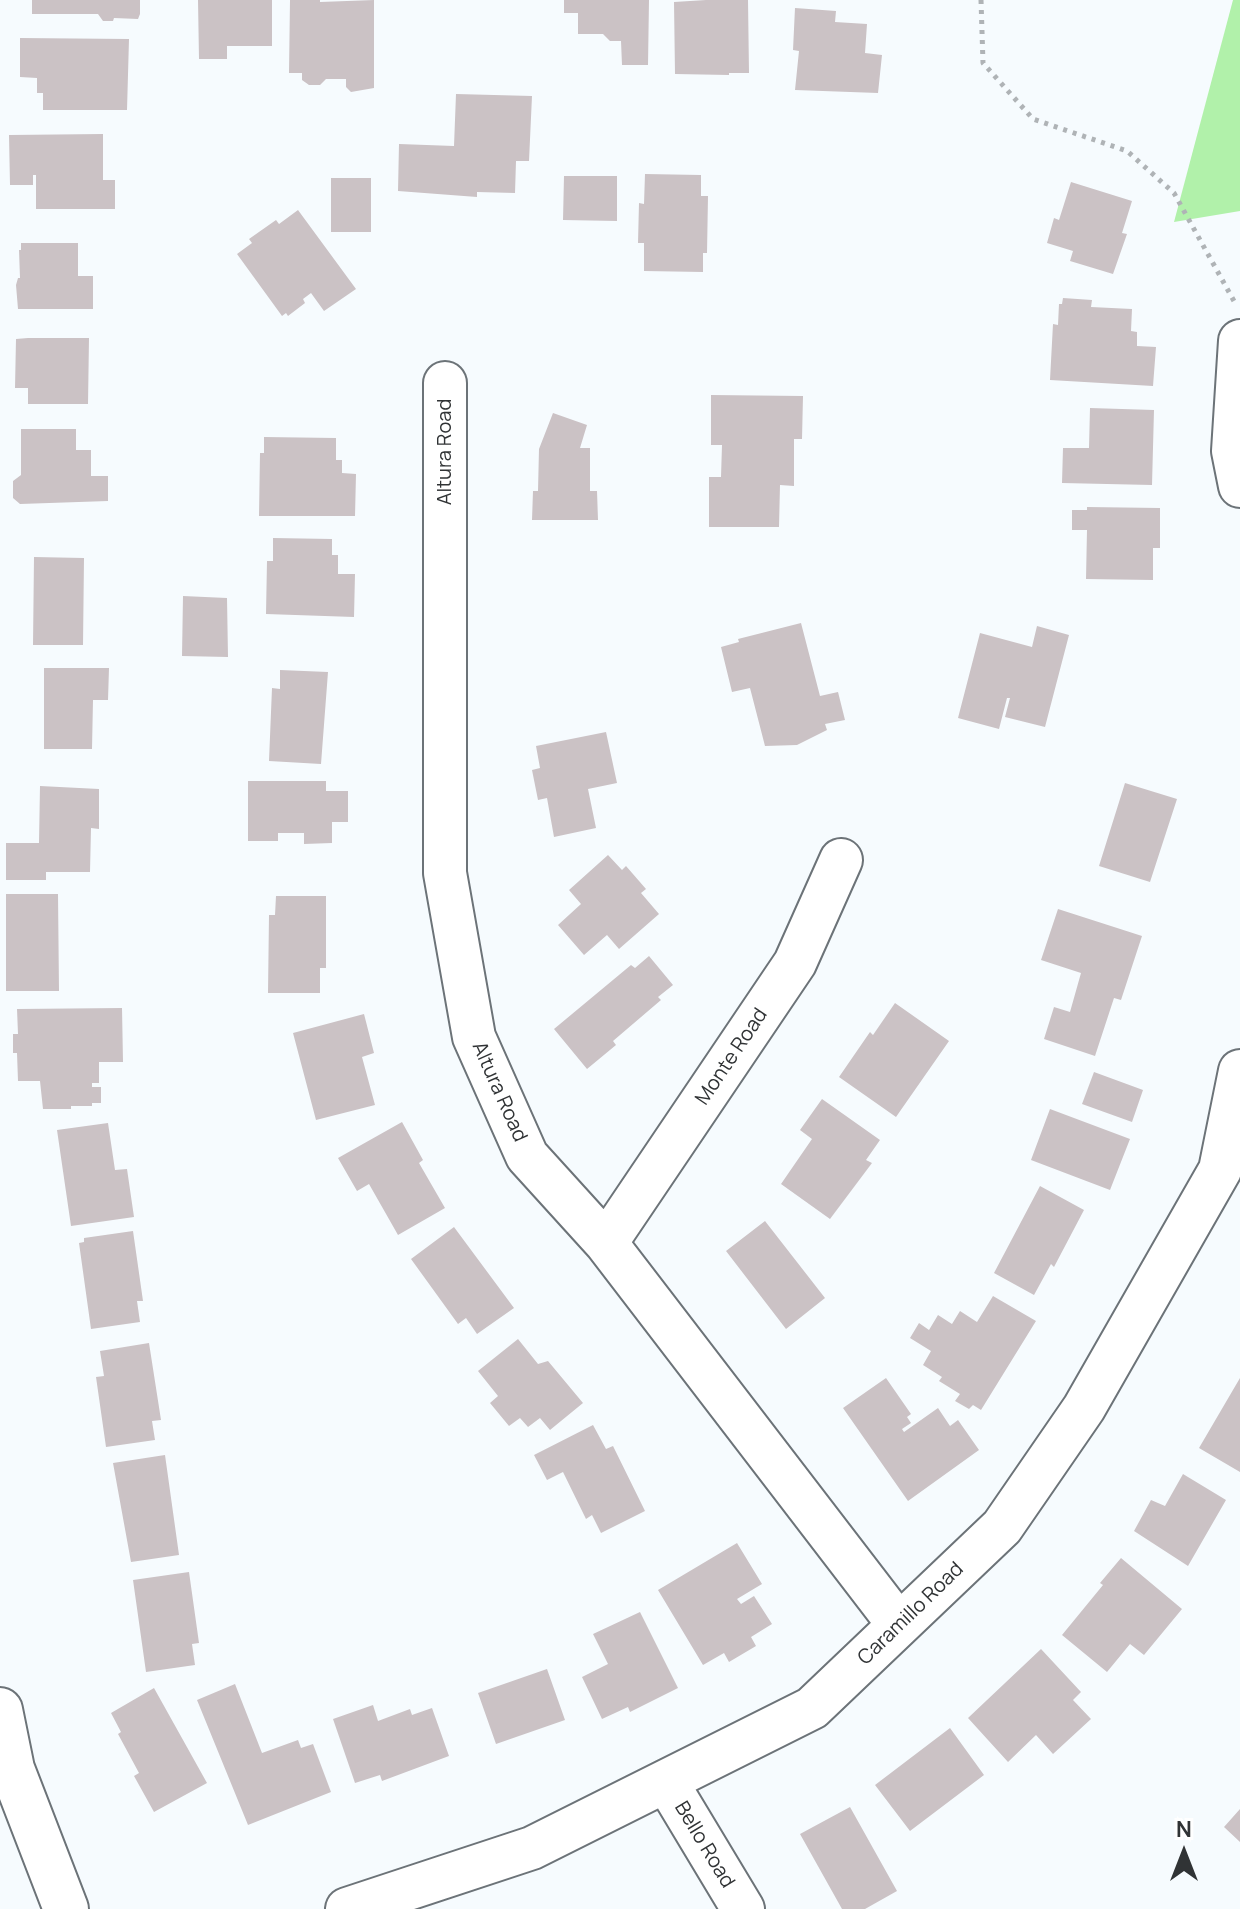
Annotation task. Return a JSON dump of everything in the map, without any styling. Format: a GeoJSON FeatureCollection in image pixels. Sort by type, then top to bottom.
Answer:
{"type":"FeatureCollection","features":[{"type":"Feature","properties":{"kind":"main road"},"geometry":{"type":"LineString","coordinates":[[0,1710],[12,1769],[66,1909]]}},
{"type":"Feature","properties":{"kind":"street"},"geometry":{"type":"LineString","coordinates":[[1240,341],[1233,451],[1240,486]]}},
{"type":"Feature","properties":{"kind":"street","name":"Altura Road"},"geometry":{"type":"LineString","coordinates":[[445,383],[445,873],[474,1037],[527,1156],[606,1243],[899,1625]]}},
{"type":"Feature","properties":{"kind":"street","name":"Monte Road"},"geometry":{"type":"LineString","coordinates":[[606,1243],[795,963],[841,860]]}},
{"type":"Feature","properties":{"kind":"street","name":"Caramillo Road"},"geometry":{"type":"LineString","coordinates":[[347,1909],[532,1848],[812,1708],[1002,1527],[1084,1408],[1220,1170],[1240,1071]]}},
{"type":"Feature","properties":{"kind":"street","name":"Bello Road"},"geometry":{"type":"LineString","coordinates":[[666,1781],[743,1909]]}},
{"type":"Feature","properties":{"kind":"path"},"geometry":{"type":"LineString","coordinates":[[981,0],[983,63],[1033,119],[1127,151],[1174,193],[1240,311]]}},
{"type":"Feature","properties":{"kind":"green space"},"geometry":{"type":"Polygon","coordinates":[[[1233,0],[1240,0],[1240,211],[1174,222],[1233,0]]]}},
{"type":"Feature","properties":{"kind":"building"},"geometry":{"type":"Polygon","coordinates":[[[32,0],[140,0],[140,14],[138,19],[103,21],[98,14],[32,14],[32,0]]]}},
{"type":"Feature","properties":{"kind":"building"},"geometry":{"type":"Polygon","coordinates":[[[198,0],[272,0],[272,46],[227,46],[227,59],[199,59],[198,0]]]}},
{"type":"Feature","properties":{"kind":"building"},"geometry":{"type":"Polygon","coordinates":[[[290,0],[374,0],[374,88],[351,92],[346,87],[346,79],[326,79],[320,85],[309,85],[302,80],[302,73],[289,73],[290,0]]]}},
{"type":"Feature","properties":{"kind":"building"},"geometry":{"type":"Polygon","coordinates":[[[564,0],[649,0],[648,65],[622,65],[621,41],[610,41],[603,34],[578,34],[578,13],[564,13],[564,0]]]}},
{"type":"Feature","properties":{"kind":"building"},"geometry":{"type":"Polygon","coordinates":[[[748,0],[749,73],[675,74],[674,2],[748,0]]]}},
{"type":"Feature","properties":{"kind":"building"},"geometry":{"type":"Polygon","coordinates":[[[795,8],[836,11],[835,22],[867,24],[865,53],[882,55],[878,93],[795,90],[799,51],[793,50],[795,8]]]}},
{"type":"Feature","properties":{"kind":"building"},"geometry":{"type":"Polygon","coordinates":[[[20,38],[129,39],[127,110],[43,110],[43,93],[37,93],[37,78],[20,77],[20,38]]]}},
{"type":"Feature","properties":{"kind":"building"},"geometry":{"type":"Polygon","coordinates":[[[456,94],[532,96],[529,161],[516,161],[515,193],[477,192],[477,197],[398,191],[399,144],[454,146],[456,94]]]}},
{"type":"Feature","properties":{"kind":"building"},"geometry":{"type":"Polygon","coordinates":[[[103,134],[103,180],[115,180],[115,209],[36,209],[36,175],[33,175],[33,185],[10,185],[9,135],[103,134]]]}},
{"type":"Feature","properties":{"kind":"building"},"geometry":{"type":"Polygon","coordinates":[[[645,174],[701,175],[701,196],[708,196],[707,253],[703,253],[703,272],[644,271],[644,243],[638,243],[639,203],[644,204],[645,174]]]}},
{"type":"Feature","properties":{"kind":"building"},"geometry":{"type":"Polygon","coordinates":[[[564,176],[617,176],[617,221],[563,220],[564,176]]]}},
{"type":"Feature","properties":{"kind":"building"},"geometry":{"type":"Polygon","coordinates":[[[331,178],[371,178],[371,232],[331,232],[331,178]]]}},
{"type":"Feature","properties":{"kind":"building"},"geometry":{"type":"Polygon","coordinates":[[[1071,182],[1132,201],[1122,233],[1127,234],[1113,274],[1070,261],[1073,251],[1047,243],[1054,218],[1059,220],[1071,182]]]}},
{"type":"Feature","properties":{"kind":"building"},"geometry":{"type":"Polygon","coordinates":[[[298,210],[356,289],[324,311],[311,293],[303,299],[305,303],[288,316],[286,313],[282,316],[237,254],[252,243],[249,239],[276,220],[279,224],[298,210]]]}},
{"type":"Feature","properties":{"kind":"building"},"geometry":{"type":"Polygon","coordinates":[[[21,243],[78,243],[78,276],[93,276],[93,309],[18,309],[16,285],[20,278],[21,243]]]}},
{"type":"Feature","properties":{"kind":"building"},"geometry":{"type":"Polygon","coordinates":[[[1063,298],[1092,300],[1091,307],[1132,309],[1131,331],[1137,332],[1137,346],[1156,347],[1153,386],[1050,380],[1053,324],[1058,325],[1059,304],[1062,304],[1063,298]]]}},
{"type":"Feature","properties":{"kind":"building"},"geometry":{"type":"Polygon","coordinates":[[[89,338],[88,404],[28,404],[28,388],[15,388],[16,339],[89,338]]]}},
{"type":"Feature","properties":{"kind":"building"},"geometry":{"type":"Polygon","coordinates":[[[711,395],[803,396],[802,439],[794,439],[794,486],[780,485],[779,527],[709,527],[709,477],[721,477],[722,445],[711,445],[711,395]]]}},
{"type":"Feature","properties":{"kind":"building"},"geometry":{"type":"Polygon","coordinates":[[[1090,408],[1154,410],[1152,485],[1062,483],[1063,448],[1089,448],[1090,408]]]}},
{"type":"Feature","properties":{"kind":"building"},"geometry":{"type":"Polygon","coordinates":[[[553,413],[587,425],[580,448],[590,448],[590,491],[597,491],[598,520],[532,520],[533,491],[538,491],[539,449],[553,413]]]}},
{"type":"Feature","properties":{"kind":"building"},"geometry":{"type":"Polygon","coordinates":[[[21,429],[76,429],[76,450],[91,450],[91,476],[108,476],[108,501],[20,504],[13,498],[13,481],[21,475],[21,429]]]}},
{"type":"Feature","properties":{"kind":"building"},"geometry":{"type":"Polygon","coordinates":[[[264,437],[336,438],[336,460],[342,460],[342,473],[356,474],[355,516],[259,516],[260,453],[264,453],[264,437]]]}},
{"type":"Feature","properties":{"kind":"building"},"geometry":{"type":"Polygon","coordinates":[[[1087,507],[1160,508],[1160,548],[1153,548],[1153,580],[1086,579],[1087,530],[1072,530],[1072,510],[1087,510],[1087,507]]]}},
{"type":"Feature","properties":{"kind":"building"},"geometry":{"type":"Polygon","coordinates":[[[273,538],[332,539],[332,555],[338,555],[338,574],[355,574],[354,617],[266,614],[267,561],[273,561],[273,538]]]}},
{"type":"Feature","properties":{"kind":"building"},"geometry":{"type":"Polygon","coordinates":[[[34,557],[84,558],[83,645],[33,645],[34,557]]]}},
{"type":"Feature","properties":{"kind":"building"},"geometry":{"type":"Polygon","coordinates":[[[183,596],[227,598],[228,657],[182,656],[183,596]]]}},
{"type":"Feature","properties":{"kind":"building"},"geometry":{"type":"Polygon","coordinates":[[[801,623],[820,696],[838,692],[845,720],[825,724],[827,730],[797,745],[765,746],[750,688],[732,692],[721,647],[739,642],[738,639],[801,623]]]}},
{"type":"Feature","properties":{"kind":"building"},"geometry":{"type":"Polygon","coordinates":[[[1037,626],[1069,635],[1045,727],[1005,717],[1010,698],[1007,698],[999,729],[958,718],[980,633],[1032,647],[1037,626]]]}},
{"type":"Feature","properties":{"kind":"building"},"geometry":{"type":"Polygon","coordinates":[[[44,668],[109,668],[108,700],[93,700],[92,749],[44,749],[44,668]]]}},
{"type":"Feature","properties":{"kind":"building"},"geometry":{"type":"Polygon","coordinates":[[[280,670],[328,672],[321,764],[269,761],[272,688],[280,689],[280,670]]]}},
{"type":"Feature","properties":{"kind":"building"},"geometry":{"type":"Polygon","coordinates":[[[606,732],[617,783],[588,789],[596,828],[554,837],[547,798],[538,800],[532,770],[540,768],[536,746],[606,732]]]}},
{"type":"Feature","properties":{"kind":"building"},"geometry":{"type":"Polygon","coordinates":[[[248,781],[326,781],[326,791],[348,791],[348,822],[332,822],[332,843],[304,844],[304,833],[278,833],[278,841],[248,841],[248,781]]]}},
{"type":"Feature","properties":{"kind":"building"},"geometry":{"type":"Polygon","coordinates":[[[1125,783],[1177,799],[1150,882],[1099,866],[1125,783]]]}},
{"type":"Feature","properties":{"kind":"building"},"geometry":{"type":"Polygon","coordinates":[[[40,786],[99,789],[99,829],[91,828],[90,872],[46,872],[46,880],[6,880],[6,843],[39,843],[40,786]]]}},
{"type":"Feature","properties":{"kind":"building"},"geometry":{"type":"Polygon","coordinates":[[[608,855],[622,870],[626,866],[646,889],[641,893],[659,914],[619,949],[607,935],[584,955],[558,925],[581,904],[569,890],[608,855]]]}},
{"type":"Feature","properties":{"kind":"building"},"geometry":{"type":"Polygon","coordinates":[[[6,894],[58,894],[59,991],[6,991],[6,894]]]}},
{"type":"Feature","properties":{"kind":"building"},"geometry":{"type":"Polygon","coordinates":[[[276,896],[326,896],[326,968],[320,968],[320,993],[268,993],[269,915],[275,915],[276,896]]]}},
{"type":"Feature","properties":{"kind":"building"},"geometry":{"type":"Polygon","coordinates":[[[1058,909],[1142,936],[1121,1000],[1114,998],[1095,1056],[1044,1039],[1054,1007],[1070,1012],[1081,973],[1041,960],[1058,909]]]}},
{"type":"Feature","properties":{"kind":"building"},"geometry":{"type":"Polygon","coordinates":[[[649,956],[673,985],[658,997],[661,1000],[613,1041],[616,1045],[587,1069],[554,1029],[631,965],[635,968],[649,956]]]}},
{"type":"Feature","properties":{"kind":"building"},"geometry":{"type":"Polygon","coordinates":[[[895,1003],[949,1041],[896,1117],[839,1077],[870,1032],[873,1035],[895,1003]]]}},
{"type":"Feature","properties":{"kind":"building"},"geometry":{"type":"Polygon","coordinates":[[[122,1008],[123,1062],[99,1062],[99,1083],[92,1083],[92,1087],[101,1087],[101,1103],[71,1106],[71,1109],[43,1109],[40,1081],[18,1081],[17,1053],[13,1053],[13,1034],[18,1034],[17,1009],[122,1008]]]}},
{"type":"Feature","properties":{"kind":"building"},"geometry":{"type":"Polygon","coordinates":[[[364,1014],[374,1053],[362,1057],[375,1105],[316,1120],[293,1033],[364,1014]]]}},
{"type":"Feature","properties":{"kind":"building"},"geometry":{"type":"Polygon","coordinates":[[[1094,1072],[1143,1090],[1132,1122],[1082,1104],[1094,1072]]]}},
{"type":"Feature","properties":{"kind":"building"},"geometry":{"type":"Polygon","coordinates":[[[822,1099],[880,1140],[866,1160],[872,1163],[830,1219],[781,1184],[812,1139],[800,1130],[822,1099]]]}},
{"type":"Feature","properties":{"kind":"building"},"geometry":{"type":"Polygon","coordinates":[[[1050,1109],[1130,1139],[1110,1190],[1031,1160],[1050,1109]]]}},
{"type":"Feature","properties":{"kind":"building"},"geometry":{"type":"Polygon","coordinates":[[[402,1122],[423,1160],[419,1163],[445,1208],[398,1235],[369,1184],[357,1191],[338,1158],[402,1122]]]}},
{"type":"Feature","properties":{"kind":"building"},"geometry":{"type":"Polygon","coordinates":[[[108,1123],[115,1170],[127,1169],[134,1217],[71,1226],[57,1130],[108,1123]]]}},
{"type":"Feature","properties":{"kind":"building"},"geometry":{"type":"Polygon","coordinates":[[[1040,1186],[1084,1210],[1054,1267],[1051,1264],[1034,1295],[994,1273],[1040,1186]]]}},
{"type":"Feature","properties":{"kind":"building"},"geometry":{"type":"Polygon","coordinates":[[[765,1221],[825,1298],[786,1329],[726,1251],[765,1221]]]}},
{"type":"Feature","properties":{"kind":"building"},"geometry":{"type":"Polygon","coordinates":[[[454,1227],[514,1308],[477,1334],[466,1318],[458,1324],[411,1259],[454,1227]]]}},
{"type":"Feature","properties":{"kind":"building"},"geometry":{"type":"Polygon","coordinates":[[[133,1231],[143,1301],[137,1301],[140,1322],[91,1329],[79,1243],[84,1242],[84,1238],[133,1231]]]}},
{"type":"Feature","properties":{"kind":"building"},"geometry":{"type":"Polygon","coordinates":[[[993,1296],[1036,1321],[981,1410],[973,1405],[969,1409],[955,1401],[960,1394],[939,1381],[942,1377],[923,1365],[931,1351],[910,1338],[919,1323],[929,1330],[938,1315],[952,1324],[960,1311],[977,1322],[993,1296]]]}},
{"type":"Feature","properties":{"kind":"building"},"geometry":{"type":"Polygon","coordinates":[[[518,1339],[538,1364],[548,1361],[583,1403],[550,1430],[540,1418],[528,1427],[520,1418],[509,1426],[490,1403],[498,1396],[478,1371],[518,1339]]]}},
{"type":"Feature","properties":{"kind":"building"},"geometry":{"type":"Polygon","coordinates":[[[149,1343],[161,1420],[152,1421],[155,1440],[106,1447],[96,1377],[104,1376],[100,1351],[149,1343]]]}},
{"type":"Feature","properties":{"kind":"building"},"geometry":{"type":"Polygon","coordinates":[[[886,1378],[911,1414],[907,1417],[911,1423],[902,1429],[904,1432],[938,1408],[950,1426],[958,1420],[979,1450],[908,1501],[843,1408],[886,1378]]]}},
{"type":"Feature","properties":{"kind":"building"},"geometry":{"type":"Polygon","coordinates":[[[1240,1378],[1240,1472],[1199,1448],[1240,1378]]]}},
{"type":"Feature","properties":{"kind":"building"},"geometry":{"type":"Polygon","coordinates":[[[593,1425],[606,1449],[613,1446],[645,1511],[601,1533],[592,1515],[586,1519],[563,1472],[547,1480],[534,1455],[593,1425]]]}},
{"type":"Feature","properties":{"kind":"building"},"geometry":{"type":"Polygon","coordinates":[[[165,1455],[179,1555],[131,1562],[113,1463],[165,1455]]]}},
{"type":"Feature","properties":{"kind":"building"},"geometry":{"type":"Polygon","coordinates":[[[1183,1474],[1226,1500],[1188,1566],[1134,1531],[1151,1500],[1165,1506],[1183,1474]]]}},
{"type":"Feature","properties":{"kind":"building"},"geometry":{"type":"Polygon","coordinates":[[[737,1543],[762,1584],[737,1599],[741,1604],[754,1596],[772,1624],[751,1637],[756,1646],[729,1662],[724,1653],[703,1665],[658,1590],[737,1543]]]}},
{"type":"Feature","properties":{"kind":"building"},"geometry":{"type":"Polygon","coordinates":[[[1121,1558],[1182,1609],[1144,1655],[1130,1644],[1107,1672],[1062,1635],[1121,1558]]]}},
{"type":"Feature","properties":{"kind":"building"},"geometry":{"type":"Polygon","coordinates":[[[189,1572],[199,1643],[192,1644],[195,1665],[146,1672],[133,1580],[189,1572]]]}},
{"type":"Feature","properties":{"kind":"building"},"geometry":{"type":"Polygon","coordinates":[[[640,1612],[678,1688],[630,1712],[628,1707],[602,1719],[582,1677],[608,1664],[593,1634],[640,1612]]]}},
{"type":"Feature","properties":{"kind":"building"},"geometry":{"type":"Polygon","coordinates":[[[1041,1649],[1081,1692],[1073,1700],[1091,1719],[1053,1754],[1036,1735],[1008,1762],[968,1718],[1041,1649]]]}},
{"type":"Feature","properties":{"kind":"building"},"geometry":{"type":"Polygon","coordinates":[[[547,1669],[565,1720],[496,1744],[478,1693],[547,1669]]]}},
{"type":"Feature","properties":{"kind":"building"},"geometry":{"type":"Polygon","coordinates":[[[235,1684],[262,1753],[298,1740],[301,1748],[313,1744],[331,1792],[248,1825],[197,1700],[235,1684]]]}},
{"type":"Feature","properties":{"kind":"building"},"geometry":{"type":"Polygon","coordinates":[[[154,1688],[207,1783],[154,1812],[134,1776],[139,1773],[118,1734],[121,1732],[111,1713],[154,1688]]]}},
{"type":"Feature","properties":{"kind":"building"},"geometry":{"type":"Polygon","coordinates":[[[373,1705],[378,1721],[410,1709],[412,1715],[432,1708],[449,1756],[382,1781],[380,1775],[355,1783],[333,1719],[373,1705]]]}},
{"type":"Feature","properties":{"kind":"building"},"geometry":{"type":"Polygon","coordinates":[[[950,1728],[984,1775],[910,1831],[875,1785],[950,1728]]]}},
{"type":"Feature","properties":{"kind":"building"},"geometry":{"type":"Polygon","coordinates":[[[850,1807],[897,1891],[865,1909],[842,1909],[800,1834],[850,1807]]]}},
{"type":"Feature","properties":{"kind":"building"},"geometry":{"type":"Polygon","coordinates":[[[1240,1809],[1240,1842],[1224,1827],[1240,1809]]]}}]}
